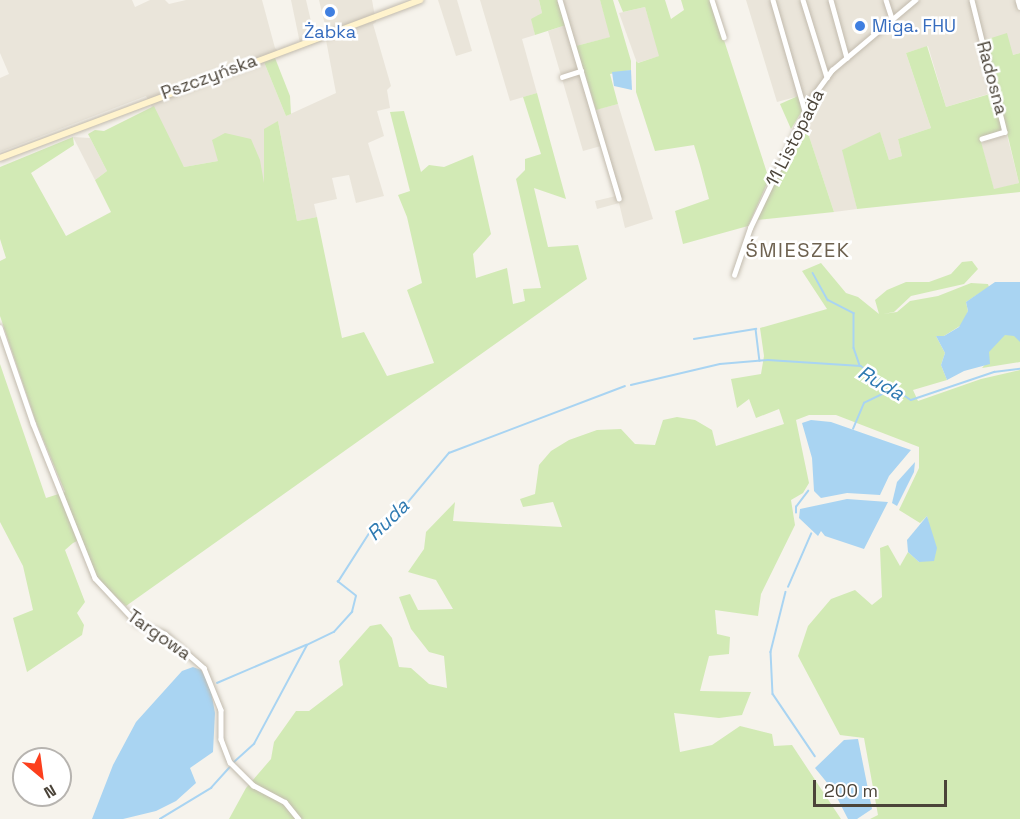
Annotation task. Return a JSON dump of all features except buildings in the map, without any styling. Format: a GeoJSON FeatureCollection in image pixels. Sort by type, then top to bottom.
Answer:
{"type":"FeatureCollection","features":[{"type":"Feature","properties":{"kind":"main road","name":"Pszczyńska"},"geometry":{"type":"LineString","coordinates":[[0,158],[420,0]]}},
{"type":"Feature","properties":{"kind":"street"},"geometry":{"type":"LineString","coordinates":[[560,0],[619,198]]}},
{"type":"Feature","properties":{"kind":"street"},"geometry":{"type":"LineString","coordinates":[[712,0],[724,37]]}},
{"type":"Feature","properties":{"kind":"street"},"geometry":{"type":"LineString","coordinates":[[772,0],[805,111]]}},
{"type":"Feature","properties":{"kind":"street"},"geometry":{"type":"LineString","coordinates":[[803,0],[827,77]]}},
{"type":"Feature","properties":{"kind":"street"},"geometry":{"type":"LineString","coordinates":[[831,0],[847,58]]}},
{"type":"Feature","properties":{"kind":"street"},"geometry":{"type":"LineString","coordinates":[[886,0],[893,22]]}},
{"type":"Feature","properties":{"kind":"street","name":"11 Listopada"},"geometry":{"type":"LineString","coordinates":[[734,275],[750,228],[805,111],[827,77],[893,22],[915,0]]}},
{"type":"Feature","properties":{"kind":"street","name":"Radosna"},"geometry":{"type":"LineString","coordinates":[[972,0],[1005,132],[982,139]]}},
{"type":"Feature","properties":{"kind":"street"},"geometry":{"type":"LineString","coordinates":[[1018,0],[1020,6]]}},
{"type":"Feature","properties":{"kind":"street"},"geometry":{"type":"LineString","coordinates":[[562,76],[581,71]]}},
{"type":"Feature","properties":{"kind":"street","name":"Targowa"},"geometry":{"type":"LineString","coordinates":[[0,327],[33,423],[95,578],[138,623],[165,634],[204,668],[221,710],[221,739],[230,762],[253,785],[285,802],[299,819]]}},
{"type":"Feature","properties":{"kind":"shaded area"},"geometry":{"type":"Polygon","coordinates":[[[0,0],[132,0],[135,7],[150,0],[165,0],[169,4],[186,0],[262,0],[275,48],[282,55],[264,62],[286,116],[336,93],[326,40],[301,48],[291,0],[306,0],[314,34],[326,29],[319,0],[372,0],[376,22],[373,24],[391,86],[387,90],[390,108],[377,111],[384,136],[368,143],[384,196],[356,203],[349,175],[332,178],[337,199],[314,204],[317,217],[297,221],[278,121],[264,190],[218,161],[184,167],[146,96],[0,152],[0,78],[9,74],[0,53],[0,0]]]}},
{"type":"Feature","properties":{"kind":"shaded area"},"geometry":{"type":"Polygon","coordinates":[[[438,0],[457,0],[472,51],[456,56],[438,0]]]}},
{"type":"Feature","properties":{"kind":"shaded area"},"geometry":{"type":"Polygon","coordinates":[[[480,0],[539,0],[542,13],[532,20],[535,35],[522,39],[537,93],[510,101],[480,0]]]}},
{"type":"Feature","properties":{"kind":"shaded area"},"geometry":{"type":"Polygon","coordinates":[[[563,0],[600,0],[611,37],[576,46],[563,0]]]}},
{"type":"Feature","properties":{"kind":"shaded area"},"geometry":{"type":"Polygon","coordinates":[[[746,0],[1020,0],[1020,53],[1013,55],[998,91],[946,107],[928,46],[906,53],[931,128],[898,139],[902,156],[889,160],[880,133],[843,150],[857,209],[834,212],[806,127],[795,132],[808,111],[803,95],[777,102],[746,0]]]}},
{"type":"Feature","properties":{"kind":"shaded area"},"geometry":{"type":"Polygon","coordinates":[[[645,7],[660,56],[637,63],[619,13],[645,7]]]}},
{"type":"Feature","properties":{"kind":"shaded area"},"geometry":{"type":"Polygon","coordinates":[[[566,25],[591,111],[618,104],[653,219],[625,228],[619,203],[597,209],[595,201],[616,196],[601,146],[583,151],[548,31],[566,25]]]}},
{"type":"Feature","properties":{"kind":"shaded area"},"geometry":{"type":"Polygon","coordinates":[[[1007,135],[1019,183],[994,190],[981,143],[1007,135]]]}},
{"type":"Feature","properties":{"kind":"shaded area"},"geometry":{"type":"Polygon","coordinates":[[[73,137],[90,138],[107,171],[95,180],[73,137]]]}},
{"type":"Feature","properties":{"kind":"green space"},"geometry":{"type":"Polygon","coordinates":[[[539,0],[557,0],[566,25],[535,35],[531,19],[542,13],[539,0]]]}},
{"type":"Feature","properties":{"kind":"green space"},"geometry":{"type":"Polygon","coordinates":[[[600,0],[613,0],[631,61],[631,70],[610,74],[618,104],[596,110],[576,46],[610,37],[600,0]]]}},
{"type":"Feature","properties":{"kind":"green space"},"geometry":{"type":"Polygon","coordinates":[[[618,0],[665,0],[671,19],[684,10],[681,0],[711,0],[769,179],[748,226],[683,244],[675,211],[709,199],[700,165],[694,145],[655,151],[636,92],[636,61],[638,63],[659,56],[645,7],[623,12],[618,0]]]}},
{"type":"Feature","properties":{"kind":"green space"},"geometry":{"type":"Polygon","coordinates":[[[1007,33],[1013,55],[1020,53],[1020,192],[857,209],[842,150],[880,132],[889,160],[902,156],[898,139],[931,128],[906,53],[927,46],[946,107],[993,93],[1003,131],[980,138],[994,189],[1019,183],[985,40],[1007,33]]]}},
{"type":"Feature","properties":{"kind":"green space"},"geometry":{"type":"Polygon","coordinates":[[[275,58],[290,96],[291,114],[286,116],[264,62],[275,58]]]}},
{"type":"Feature","properties":{"kind":"green space"},"geometry":{"type":"Polygon","coordinates":[[[537,93],[566,199],[534,188],[548,247],[578,245],[587,279],[126,606],[97,579],[81,539],[73,543],[65,550],[85,602],[77,613],[84,625],[82,635],[27,672],[13,618],[33,610],[23,566],[0,522],[0,364],[46,498],[65,492],[36,422],[0,316],[0,261],[6,258],[0,239],[0,167],[73,137],[74,145],[31,173],[66,236],[111,212],[95,180],[107,171],[88,134],[95,130],[104,131],[154,106],[184,167],[218,161],[212,140],[225,133],[251,139],[260,160],[264,183],[264,129],[278,121],[297,221],[317,217],[342,338],[364,332],[387,376],[434,363],[407,290],[422,283],[407,217],[398,195],[410,191],[390,112],[404,111],[421,172],[429,165],[444,167],[473,155],[491,234],[473,254],[476,278],[507,268],[513,304],[525,301],[523,289],[541,288],[516,179],[525,170],[525,159],[541,154],[523,97],[537,93]]]}},
{"type":"Feature","properties":{"kind":"green space"},"geometry":{"type":"Polygon","coordinates":[[[798,96],[802,111],[791,129],[780,104],[798,96]]]}},
{"type":"Feature","properties":{"kind":"green space"},"geometry":{"type":"Polygon","coordinates":[[[806,127],[834,212],[757,220],[795,132],[806,127]]]}},
{"type":"Feature","properties":{"kind":"green space"},"geometry":{"type":"Polygon","coordinates":[[[972,261],[978,269],[964,284],[911,296],[894,312],[883,314],[897,312],[910,301],[938,296],[971,283],[988,284],[989,287],[966,302],[968,311],[963,324],[944,336],[936,336],[945,353],[941,365],[947,380],[913,390],[918,401],[981,379],[1020,370],[1020,819],[870,819],[878,815],[864,738],[840,735],[798,656],[808,626],[831,599],[855,590],[872,605],[882,597],[880,548],[888,545],[900,566],[908,552],[919,562],[933,541],[927,516],[920,523],[899,510],[919,468],[919,447],[836,415],[809,415],[796,420],[809,483],[803,493],[791,500],[795,525],[761,594],[758,616],[715,610],[717,634],[730,637],[729,654],[709,656],[700,691],[751,692],[742,715],[719,718],[674,713],[680,752],[712,745],[740,726],[772,734],[774,746],[792,745],[841,819],[229,819],[246,788],[271,759],[274,742],[296,711],[309,711],[343,685],[339,661],[370,626],[381,624],[392,638],[399,667],[411,668],[429,684],[447,688],[444,656],[429,652],[411,629],[399,597],[410,594],[418,610],[453,609],[436,580],[408,572],[424,549],[426,532],[455,502],[453,521],[562,527],[553,502],[523,507],[520,499],[535,494],[539,465],[551,451],[569,440],[597,430],[621,429],[635,444],[655,445],[663,420],[677,417],[695,420],[712,430],[716,446],[784,424],[779,409],[756,418],[749,399],[737,408],[731,379],[761,374],[764,356],[760,328],[827,309],[802,271],[821,263],[846,293],[858,297],[879,314],[875,300],[887,290],[906,282],[929,282],[951,274],[962,262],[972,261]]]}},
{"type":"Feature","properties":{"kind":"green space"},"geometry":{"type":"Polygon","coordinates":[[[1005,331],[1020,338],[1020,362],[982,368],[987,362],[986,351],[1005,331]]]}},
{"type":"Feature","properties":{"kind":"water"},"geometry":{"type":"Polygon","coordinates":[[[631,70],[632,90],[614,86],[612,72],[631,70]]]}},
{"type":"Feature","properties":{"kind":"water"},"geometry":{"type":"Polygon","coordinates":[[[995,282],[1020,282],[1020,342],[1014,336],[1005,335],[989,352],[990,364],[964,371],[947,380],[941,365],[945,353],[936,336],[944,336],[959,327],[968,311],[966,302],[995,282]]]}},
{"type":"Feature","properties":{"kind":"water"},"geometry":{"type":"Polygon","coordinates":[[[811,420],[831,422],[911,450],[889,476],[880,495],[847,493],[821,498],[814,491],[812,458],[802,423],[811,420]]]}},
{"type":"Feature","properties":{"kind":"water"},"geometry":{"type":"Polygon","coordinates":[[[915,462],[914,472],[897,506],[892,503],[897,482],[915,462]]]}},
{"type":"Feature","properties":{"kind":"water"},"geometry":{"type":"Polygon","coordinates":[[[847,499],[888,502],[864,549],[825,536],[821,531],[818,536],[799,518],[800,509],[847,499]]]}},
{"type":"Feature","properties":{"kind":"water"},"geometry":{"type":"Polygon","coordinates":[[[927,516],[937,548],[934,561],[919,562],[908,552],[907,540],[927,516]]]}},
{"type":"Feature","properties":{"kind":"water"},"geometry":{"type":"Polygon","coordinates":[[[193,667],[201,670],[210,685],[215,713],[213,752],[190,768],[196,783],[176,801],[156,811],[123,819],[92,819],[113,765],[136,722],[182,671],[193,667]]]}},
{"type":"Feature","properties":{"kind":"water"},"geometry":{"type":"Polygon","coordinates":[[[858,739],[872,809],[857,819],[848,819],[833,790],[815,768],[844,740],[858,739]]]}},
{"type":"Feature","properties":{"kind":"waterway"},"geometry":{"type":"LineString","coordinates":[[813,273],[828,300],[854,313],[854,348],[860,365]]}},
{"type":"Feature","properties":{"kind":"waterway"},"geometry":{"type":"LineString","coordinates":[[694,339],[756,329],[760,361]]}},
{"type":"Feature","properties":{"kind":"waterway","name":"Ruda"},"geometry":{"type":"LineString","coordinates":[[631,385],[720,364],[768,360],[861,366],[911,400],[994,372],[1020,369]]}},
{"type":"Feature","properties":{"kind":"waterway","name":"Ruda"},"geometry":{"type":"LineString","coordinates":[[234,762],[254,744],[307,645],[334,632],[352,612],[356,596],[338,582],[370,532],[394,519],[449,453],[625,386]]}},
{"type":"Feature","properties":{"kind":"waterway"},"geometry":{"type":"LineString","coordinates":[[853,429],[864,403],[893,389]]}},
{"type":"Feature","properties":{"kind":"waterway"},"geometry":{"type":"LineString","coordinates":[[796,513],[796,507],[808,491]]}},
{"type":"Feature","properties":{"kind":"waterway"},"geometry":{"type":"LineString","coordinates":[[788,587],[811,534]]}},
{"type":"Feature","properties":{"kind":"waterway"},"geometry":{"type":"LineString","coordinates":[[786,592],[771,652],[773,694],[815,756]]}},
{"type":"Feature","properties":{"kind":"waterway"},"geometry":{"type":"LineString","coordinates":[[217,683],[306,645]]}},
{"type":"Feature","properties":{"kind":"waterway","name":"Ruda"},"geometry":{"type":"LineString","coordinates":[[160,819],[211,788],[229,768]]}},
{"type":"Feature","properties":{"kind":"place","name":"Żabka"},"geometry":{"type":"Point","coordinates":[330,12]}},
{"type":"Feature","properties":{"kind":"place","name":"Miga. FHU"},"geometry":{"type":"Point","coordinates":[860,26]}},
{"type":"Feature","properties":{"kind":"district","name":"ŚMIESZEK"},"geometry":{"type":"Point","coordinates":[798,250]}}]}
